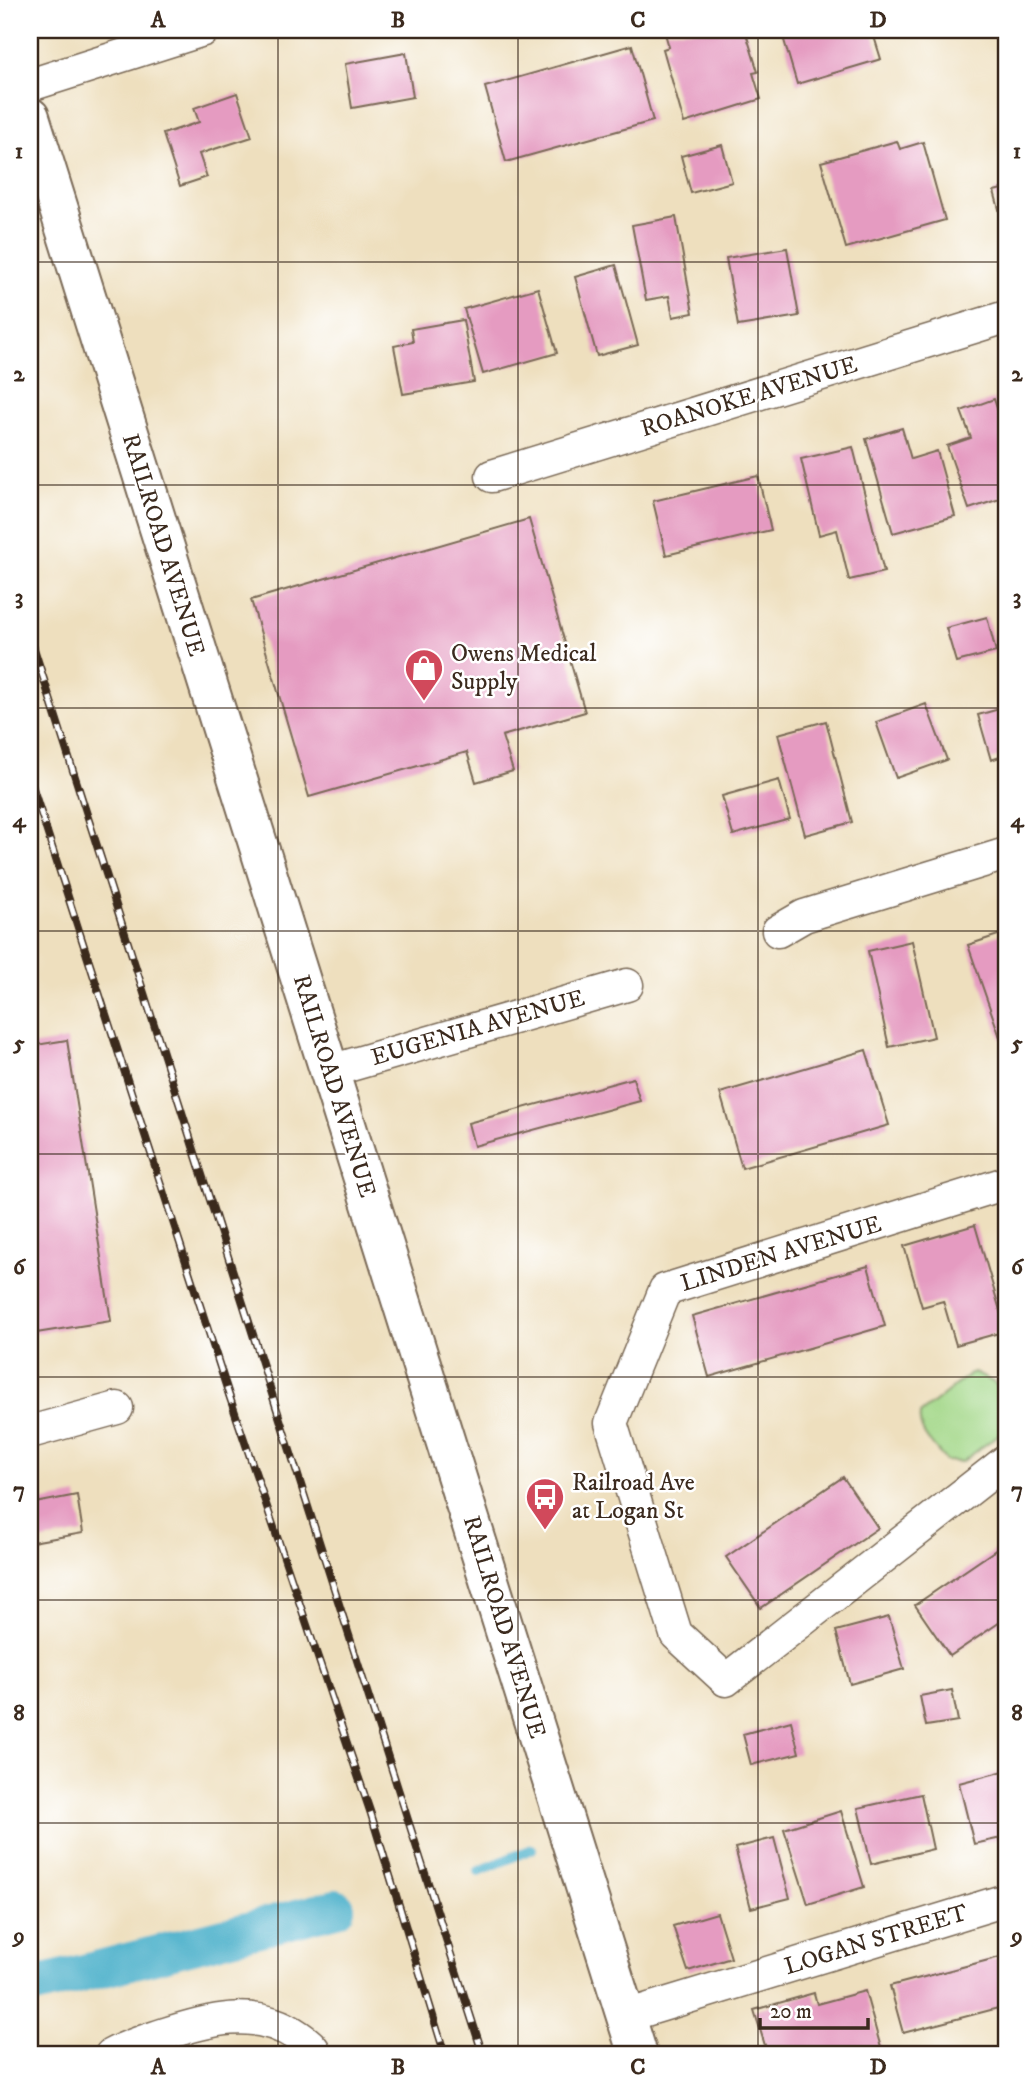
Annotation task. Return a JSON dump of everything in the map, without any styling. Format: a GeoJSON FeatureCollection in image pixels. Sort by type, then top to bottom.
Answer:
{"type":"FeatureCollection","features":[{"type":"Feature","properties":{"kind":"main road","name":"RAILROAD AVENUE"},"geometry":{"type":"LineString","coordinates":[[30,117],[638,2055]]}},
{"type":"Feature","properties":{"kind":"street"},"geometry":{"type":"LineString","coordinates":[[30,85],[203,30]]}},
{"type":"Feature","properties":{"kind":"street","name":"ROANOKE AVENUE"},"geometry":{"type":"LineString","coordinates":[[492,476],[1006,317]]}},
{"type":"Feature","properties":{"kind":"street"},"geometry":{"type":"LineString","coordinates":[[778,931],[804,916],[1006,854]]}},
{"type":"Feature","properties":{"kind":"street","name":"EUGENIA AVENUE"},"geometry":{"type":"LineString","coordinates":[[330,1072],[627,985]]}},
{"type":"Feature","properties":{"kind":"street","name":"LINDEN AVENUE"},"geometry":{"type":"LineString","coordinates":[[1006,1183],[665,1290],[611,1423],[676,1634],[726,1680],[1006,1461]]}},
{"type":"Feature","properties":{"kind":"street"},"geometry":{"type":"LineString","coordinates":[[30,1432],[117,1408]]}},
{"type":"Feature","properties":{"kind":"street","name":"LOGAN STREET"},"geometry":{"type":"LineString","coordinates":[[626,2017],[1006,1900]]}},
{"type":"Feature","properties":{"kind":"street"},"geometry":{"type":"LineString","coordinates":[[111,2055],[202,2022],[250,2018],[282,2025],[313,2048],[316,2055]]}},
{"type":"Feature","properties":{"kind":"green space"},"geometry":{"type":"Polygon","coordinates":[[[974,1373],[995,1383],[1006,1399],[1006,1429],[962,1462],[946,1461],[924,1434],[920,1414],[974,1373]]]}},
{"type":"Feature","properties":{"kind":"building"},"geometry":{"type":"Polygon","coordinates":[[[664,30],[745,30],[758,72],[753,73],[761,99],[684,123],[663,49],[669,47],[664,30]]]}},
{"type":"Feature","properties":{"kind":"building"},"geometry":{"type":"Polygon","coordinates":[[[781,30],[872,30],[881,59],[797,84],[781,30]]]}},
{"type":"Feature","properties":{"kind":"building"},"geometry":{"type":"Polygon","coordinates":[[[632,45],[653,121],[506,162],[485,87],[632,45]]]}},
{"type":"Feature","properties":{"kind":"building"},"geometry":{"type":"Polygon","coordinates":[[[406,53],[413,97],[352,108],[345,64],[406,53]]]}},
{"type":"Feature","properties":{"kind":"building"},"geometry":{"type":"Polygon","coordinates":[[[237,93],[252,137],[199,154],[207,177],[180,186],[163,134],[199,122],[194,108],[237,93]]]}},
{"type":"Feature","properties":{"kind":"building"},"geometry":{"type":"Polygon","coordinates":[[[897,141],[900,149],[923,142],[945,220],[846,248],[821,162],[897,141]]]}},
{"type":"Feature","properties":{"kind":"building"},"geometry":{"type":"Polygon","coordinates":[[[722,145],[732,182],[691,193],[681,156],[722,145]]]}},
{"type":"Feature","properties":{"kind":"building"},"geometry":{"type":"Polygon","coordinates":[[[1006,188],[1006,230],[1005,231],[994,191],[1006,188]]]}},
{"type":"Feature","properties":{"kind":"building"},"geometry":{"type":"Polygon","coordinates":[[[676,217],[693,313],[673,317],[669,296],[646,300],[632,225],[676,217]]]}},
{"type":"Feature","properties":{"kind":"building"},"geometry":{"type":"Polygon","coordinates":[[[787,248],[799,316],[738,326],[726,258],[787,248]]]}},
{"type":"Feature","properties":{"kind":"building"},"geometry":{"type":"Polygon","coordinates":[[[616,265],[638,345],[597,356],[575,277],[616,265]]]}},
{"type":"Feature","properties":{"kind":"building"},"geometry":{"type":"Polygon","coordinates":[[[538,288],[557,353],[483,374],[464,309],[538,288]]]}},
{"type":"Feature","properties":{"kind":"building"},"geometry":{"type":"Polygon","coordinates":[[[463,320],[474,382],[403,394],[394,346],[413,342],[411,329],[463,320]]]}},
{"type":"Feature","properties":{"kind":"building"},"geometry":{"type":"Polygon","coordinates":[[[994,399],[1006,436],[1006,497],[969,509],[947,446],[971,438],[961,411],[994,399]]]}},
{"type":"Feature","properties":{"kind":"building"},"geometry":{"type":"Polygon","coordinates":[[[902,428],[911,459],[937,451],[955,516],[893,533],[866,439],[902,428]]]}},
{"type":"Feature","properties":{"kind":"building"},"geometry":{"type":"Polygon","coordinates":[[[853,447],[884,572],[849,580],[837,530],[819,535],[801,459],[853,447]]]}},
{"type":"Feature","properties":{"kind":"building"},"geometry":{"type":"Polygon","coordinates":[[[758,476],[771,530],[666,555],[653,501],[758,476]]]}},
{"type":"Feature","properties":{"kind":"building"},"geometry":{"type":"Polygon","coordinates":[[[529,519],[585,712],[502,736],[513,771],[476,782],[467,752],[309,797],[251,600],[529,519]]]}},
{"type":"Feature","properties":{"kind":"building"},"geometry":{"type":"Polygon","coordinates":[[[987,617],[996,652],[956,662],[946,628],[987,617]]]}},
{"type":"Feature","properties":{"kind":"building"},"geometry":{"type":"Polygon","coordinates":[[[926,704],[947,760],[896,778],[876,722],[926,704]]]}},
{"type":"Feature","properties":{"kind":"building"},"geometry":{"type":"Polygon","coordinates":[[[1006,707],[1006,755],[991,760],[978,715],[1006,707]]]}},
{"type":"Feature","properties":{"kind":"building"},"geometry":{"type":"Polygon","coordinates":[[[826,721],[852,822],[805,835],[778,734],[826,721]]]}},
{"type":"Feature","properties":{"kind":"building"},"geometry":{"type":"Polygon","coordinates":[[[779,780],[790,819],[733,835],[722,796],[779,780]]]}},
{"type":"Feature","properties":{"kind":"building"},"geometry":{"type":"Polygon","coordinates":[[[1001,934],[1006,950],[1006,1038],[1001,1040],[968,945],[1001,934]]]}},
{"type":"Feature","properties":{"kind":"building"},"geometry":{"type":"Polygon","coordinates":[[[912,941],[934,1037],[889,1047],[868,951],[912,941]]]}},
{"type":"Feature","properties":{"kind":"building"},"geometry":{"type":"Polygon","coordinates":[[[67,1040],[111,1321],[30,1334],[30,1046],[67,1040]]]}},
{"type":"Feature","properties":{"kind":"building"},"geometry":{"type":"Polygon","coordinates":[[[866,1050],[889,1125],[742,1168],[720,1093],[866,1050]]]}},
{"type":"Feature","properties":{"kind":"building"},"geometry":{"type":"Polygon","coordinates":[[[633,1078],[640,1101],[474,1146],[468,1123],[633,1078]]]}},
{"type":"Feature","properties":{"kind":"building"},"geometry":{"type":"Polygon","coordinates":[[[975,1225],[1006,1331],[956,1345],[943,1301],[922,1307],[904,1246],[975,1225]]]}},
{"type":"Feature","properties":{"kind":"building"},"geometry":{"type":"Polygon","coordinates":[[[868,1266],[885,1326],[709,1377],[692,1316],[868,1266]]]}},
{"type":"Feature","properties":{"kind":"building"},"geometry":{"type":"Polygon","coordinates":[[[843,1477],[878,1528],[761,1608],[726,1557],[843,1477]]]}},
{"type":"Feature","properties":{"kind":"building"},"geometry":{"type":"Polygon","coordinates":[[[77,1495],[83,1533],[32,1542],[30,1504],[77,1495]]]}},
{"type":"Feature","properties":{"kind":"building"},"geometry":{"type":"Polygon","coordinates":[[[1006,1543],[1006,1618],[950,1656],[915,1605],[1006,1543]]]}},
{"type":"Feature","properties":{"kind":"building"},"geometry":{"type":"Polygon","coordinates":[[[889,1617],[904,1669],[850,1684],[836,1631],[889,1617]]]}},
{"type":"Feature","properties":{"kind":"building"},"geometry":{"type":"Polygon","coordinates":[[[952,1690],[958,1721],[926,1726],[920,1696],[952,1690]]]}},
{"type":"Feature","properties":{"kind":"building"},"geometry":{"type":"Polygon","coordinates":[[[791,1721],[799,1753],[751,1765],[743,1734],[791,1721]]]}},
{"type":"Feature","properties":{"kind":"building"},"geometry":{"type":"Polygon","coordinates":[[[1004,1771],[1006,1837],[974,1844],[959,1783],[1004,1771]]]}},
{"type":"Feature","properties":{"kind":"building"},"geometry":{"type":"Polygon","coordinates":[[[921,1794],[933,1849],[871,1864],[858,1808],[921,1794]]]}},
{"type":"Feature","properties":{"kind":"building"},"geometry":{"type":"Polygon","coordinates":[[[841,1811],[864,1887],[808,1904],[784,1829],[841,1811]]]}},
{"type":"Feature","properties":{"kind":"building"},"geometry":{"type":"Polygon","coordinates":[[[774,1838],[790,1898],[751,1908],[735,1848],[774,1838]]]}},
{"type":"Feature","properties":{"kind":"building"},"geometry":{"type":"Polygon","coordinates":[[[717,1913],[731,1958],[688,1971],[673,1926],[717,1913]]]}},
{"type":"Feature","properties":{"kind":"building"},"geometry":{"type":"Polygon","coordinates":[[[1000,1957],[1006,1982],[1006,2006],[903,2033],[890,1986],[1000,1957]]]}},
{"type":"Feature","properties":{"kind":"building"},"geometry":{"type":"Polygon","coordinates":[[[865,1991],[883,2055],[768,2055],[754,2010],[814,1993],[817,2004],[865,1991]]]}},
{"type":"Feature","properties":{"kind":"waterway"},"geometry":{"type":"LineString","coordinates":[[479,1871],[532,1849]]}},
{"type":"Feature","properties":{"kind":"waterway"},"geometry":{"type":"LineString","coordinates":[[30,1987],[336,1908]]}},
{"type":"Feature","properties":{"kind":"railway"},"geometry":{"type":"LineString","coordinates":[[30,636],[483,2055]]}},
{"type":"Feature","properties":{"kind":"railway"},"geometry":{"type":"LineString","coordinates":[[30,779],[229,1395],[371,1814],[445,2055]]}},
{"type":"Feature","properties":{"kind":"place","name":"Owens Medical Supply"},"geometry":{"type":"Point","coordinates":[424,702]}},
{"type":"Feature","properties":{"kind":"place","name":"Railroad Ave at Logan St"},"geometry":{"type":"Point","coordinates":[545,1531]}}]}
